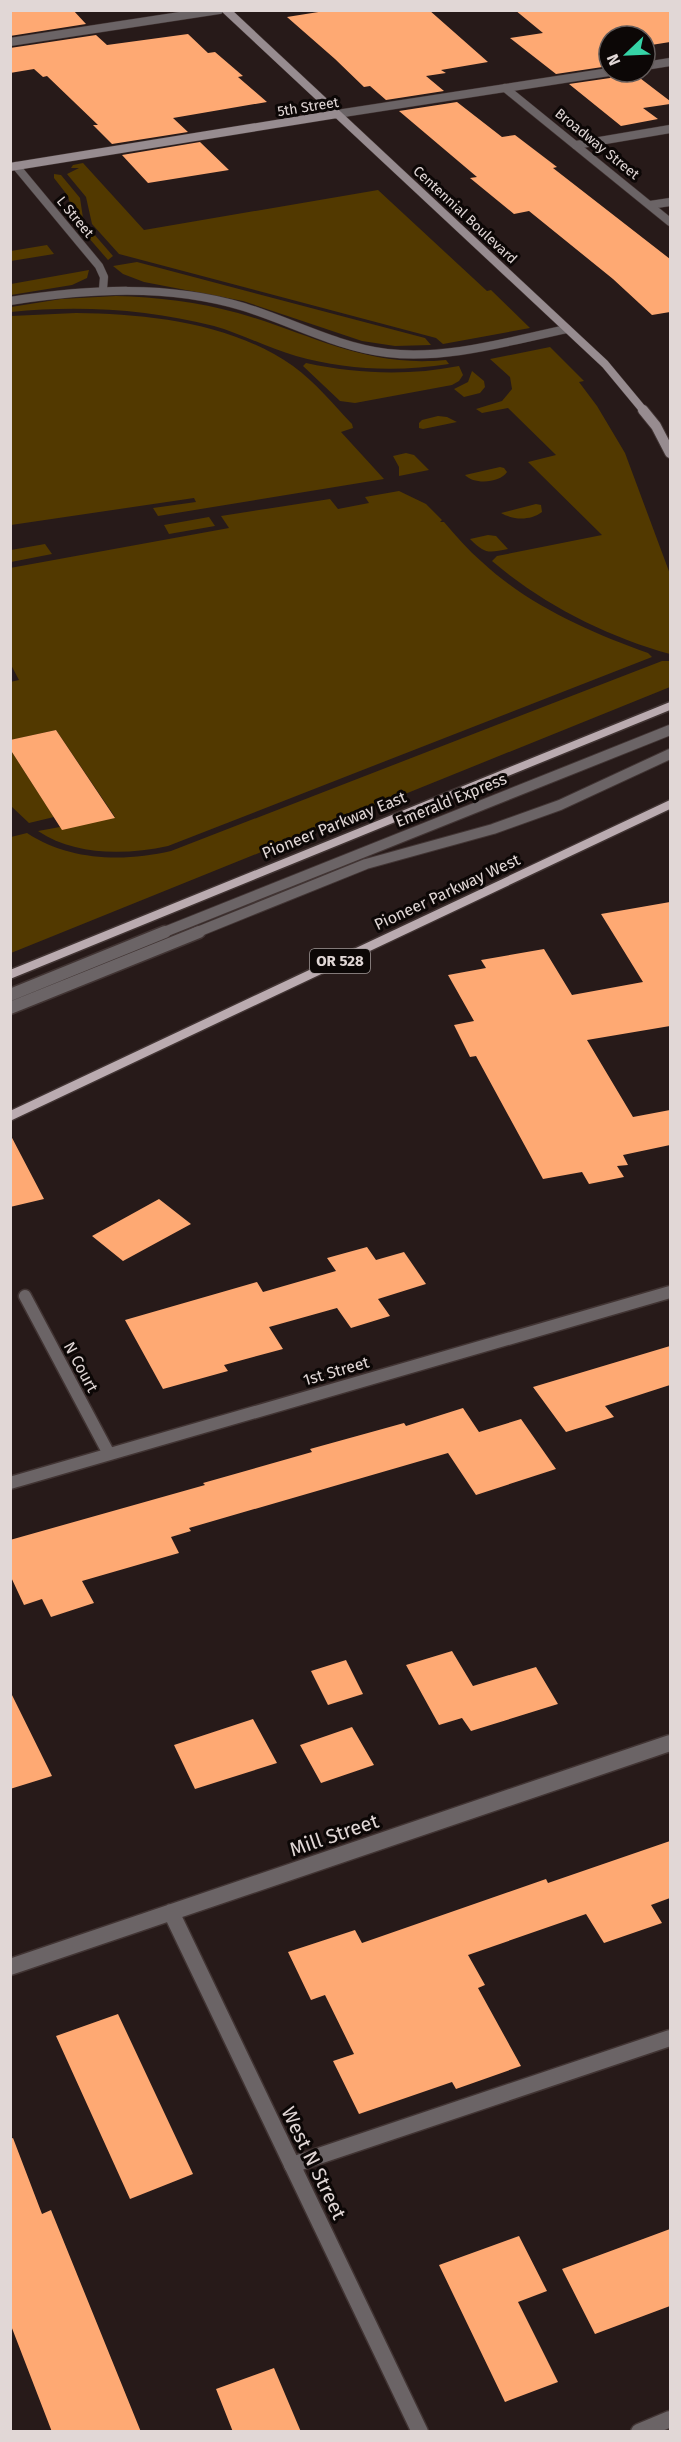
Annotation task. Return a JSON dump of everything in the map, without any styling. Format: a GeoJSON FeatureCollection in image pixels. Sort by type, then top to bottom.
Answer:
{"type":"FeatureCollection","features":[{"type":"Feature","properties":{"kind":"main road","name":"Centennial Boulevard"},"geometry":{"type":"LineString","coordinates":[[226,10],[606,364],[656,426],[670,453]]}},
{"type":"Feature","properties":{"kind":"main road","name":"5th Street"},"geometry":{"type":"LineString","coordinates":[[13,166],[338,114]]}},
{"type":"Feature","properties":{"kind":"main road","name":"Pioneer Parkway East"},"geometry":{"type":"LineString","coordinates":[[10,975],[670,706]]}},
{"type":"Feature","properties":{"kind":"main road","name":"Pioneer Parkway West"},"geometry":{"type":"LineString","coordinates":[[10,1118],[670,804]]}},
{"type":"Feature","properties":{"kind":"main road"},"geometry":{"type":"LineString","coordinates":[[613,832],[661,816],[670,816]]}},
{"type":"Feature","properties":{"kind":"street"},"geometry":{"type":"LineString","coordinates":[[10,42],[219,10]]}},
{"type":"Feature","properties":{"kind":"street","name":"5th Street"},"geometry":{"type":"LineString","coordinates":[[338,114],[597,74]]}},
{"type":"Feature","properties":{"kind":"street","name":"Broadway Street"},"geometry":{"type":"LineString","coordinates":[[506,88],[670,222]]}},
{"type":"Feature","properties":{"kind":"street"},"geometry":{"type":"LineString","coordinates":[[576,145],[670,129]]}},
{"type":"Feature","properties":{"kind":"street","name":"L Street"},"geometry":{"type":"LineString","coordinates":[[13,166],[99,266],[104,277],[104,289]]}},
{"type":"Feature","properties":{"kind":"street"},"geometry":{"type":"LineString","coordinates":[[650,205],[670,202]]}},
{"type":"Feature","properties":{"kind":"street"},"geometry":{"type":"LineString","coordinates":[[10,301],[104,289],[161,292],[224,302],[352,345],[386,353],[431,354],[567,329]]}},
{"type":"Feature","properties":{"kind":"street","name":"Emerald Express"},"geometry":{"type":"LineString","coordinates":[[10,995],[346,858],[670,730]]}},
{"type":"Feature","properties":{"kind":"street","name":"Emerald Express"},"geometry":{"type":"LineString","coordinates":[[10,1008],[366,864],[493,829],[560,806],[670,754]]}},
{"type":"Feature","properties":{"kind":"street","name":"1st Street"},"geometry":{"type":"LineString","coordinates":[[10,1483],[670,1292]]}},
{"type":"Feature","properties":{"kind":"street","name":"N Court"},"geometry":{"type":"LineString","coordinates":[[25,1296],[109,1454]]}},
{"type":"Feature","properties":{"kind":"street","name":"Mill Street"},"geometry":{"type":"LineString","coordinates":[[10,1967],[670,1743]]}},
{"type":"Feature","properties":{"kind":"street","name":"West N Street"},"geometry":{"type":"LineString","coordinates":[[171,1912],[420,2432]]}},
{"type":"Feature","properties":{"kind":"street"},"geometry":{"type":"LineString","coordinates":[[292,2164],[670,2038]]}},
{"type":"Feature","properties":{"kind":"street"},"geometry":{"type":"LineString","coordinates":[[639,2432],[670,2419]]}},
{"type":"Feature","properties":{"kind":"shaded area"},"geometry":{"type":"Polygon","coordinates":[[[83,163],[144,230],[378,190],[487,291],[491,290],[530,328],[443,344],[436,338],[119,254],[92,224],[86,197],[67,174],[79,168],[71,168],[73,165],[83,163]]]}},
{"type":"Feature","properties":{"kind":"shaded area"},"geometry":{"type":"Polygon","coordinates":[[[54,174],[61,175],[80,198],[83,218],[87,226],[113,256],[108,260],[75,222],[68,196],[54,178],[54,174]]]}},
{"type":"Feature","properties":{"kind":"shaded area"},"geometry":{"type":"Polygon","coordinates":[[[47,245],[54,254],[11,261],[11,251],[47,245]]]}},
{"type":"Feature","properties":{"kind":"shaded area"},"geometry":{"type":"Polygon","coordinates":[[[137,262],[425,338],[431,345],[395,346],[362,341],[243,301],[144,282],[123,274],[113,266],[137,262]]]}},
{"type":"Feature","properties":{"kind":"shaded area"},"geometry":{"type":"Polygon","coordinates":[[[89,270],[87,278],[72,285],[11,295],[11,284],[89,270]]]}},
{"type":"Feature","properties":{"kind":"shaded area"},"geometry":{"type":"Polygon","coordinates":[[[116,296],[162,299],[208,306],[265,321],[364,354],[417,361],[446,360],[449,364],[391,369],[352,367],[315,361],[286,353],[214,326],[138,312],[62,309],[11,312],[11,307],[61,299],[116,296]]]}},
{"type":"Feature","properties":{"kind":"shaded area"},"geometry":{"type":"Polygon","coordinates":[[[76,313],[132,316],[189,324],[244,340],[269,351],[309,379],[352,424],[353,428],[341,432],[384,479],[158,516],[153,508],[196,502],[194,498],[11,525],[11,316],[76,313]]]}},
{"type":"Feature","properties":{"kind":"shaded area"},"geometry":{"type":"Polygon","coordinates":[[[550,347],[584,381],[579,382],[597,406],[625,453],[670,574],[670,654],[622,638],[576,617],[533,592],[492,561],[497,556],[602,535],[528,462],[556,455],[508,408],[482,413],[476,409],[502,401],[512,389],[510,377],[490,359],[550,347]]]}},
{"type":"Feature","properties":{"kind":"shaded area"},"geometry":{"type":"Polygon","coordinates":[[[306,363],[344,370],[382,372],[421,371],[459,366],[463,375],[452,385],[355,403],[340,401],[303,366],[306,363]]]}},
{"type":"Feature","properties":{"kind":"shaded area"},"geometry":{"type":"Polygon","coordinates":[[[472,371],[484,381],[485,387],[480,393],[464,397],[454,389],[468,382],[472,371]]]}},
{"type":"Feature","properties":{"kind":"shaded area"},"geometry":{"type":"Polygon","coordinates":[[[438,416],[457,422],[419,428],[422,420],[438,416]]]}},
{"type":"Feature","properties":{"kind":"shaded area"},"geometry":{"type":"Polygon","coordinates":[[[406,453],[414,455],[429,470],[399,476],[399,467],[393,456],[406,453]]]}},
{"type":"Feature","properties":{"kind":"shaded area"},"geometry":{"type":"Polygon","coordinates":[[[500,467],[507,472],[499,479],[480,481],[465,475],[500,467]]]}},
{"type":"Feature","properties":{"kind":"shaded area"},"geometry":{"type":"Polygon","coordinates":[[[399,491],[426,504],[442,520],[440,522],[444,522],[462,543],[519,591],[560,616],[648,653],[652,657],[168,846],[135,851],[101,851],[68,845],[38,831],[115,817],[56,730],[11,740],[10,682],[19,680],[10,663],[10,568],[229,528],[221,516],[330,499],[338,509],[369,503],[365,497],[399,491]]]}},
{"type":"Feature","properties":{"kind":"shaded area"},"geometry":{"type":"Polygon","coordinates":[[[536,504],[541,505],[542,512],[532,517],[516,518],[501,513],[536,504]]]}},
{"type":"Feature","properties":{"kind":"shaded area"},"geometry":{"type":"Polygon","coordinates":[[[209,517],[215,526],[169,534],[164,525],[209,517]]]}},
{"type":"Feature","properties":{"kind":"shaded area"},"geometry":{"type":"Polygon","coordinates":[[[488,535],[496,536],[508,549],[487,551],[470,539],[488,535]]]}},
{"type":"Feature","properties":{"kind":"shaded area"},"geometry":{"type":"Polygon","coordinates":[[[45,544],[52,554],[11,562],[11,550],[45,544]]]}},
{"type":"Feature","properties":{"kind":"shaded area"},"geometry":{"type":"Polygon","coordinates":[[[662,661],[670,661],[670,687],[11,953],[11,837],[27,833],[61,849],[97,857],[135,857],[171,851],[662,661]]]}},
{"type":"Feature","properties":{"kind":"shaded area"},"geometry":{"type":"Polygon","coordinates":[[[10,749],[54,817],[29,823],[11,806],[10,749]]]}},
{"type":"Feature","properties":{"kind":"building"},"geometry":{"type":"Polygon","coordinates":[[[10,10],[73,10],[86,24],[10,36],[10,10]]]}},
{"type":"Feature","properties":{"kind":"building"},"geometry":{"type":"Polygon","coordinates":[[[331,10],[429,10],[488,62],[441,70],[446,73],[426,76],[444,91],[386,100],[370,86],[364,87],[287,17],[331,10]]]}},
{"type":"Feature","properties":{"kind":"building"},"geometry":{"type":"Polygon","coordinates":[[[515,10],[670,10],[670,42],[657,44],[657,24],[597,24],[597,68],[556,74],[510,38],[543,33],[515,10]]]}},
{"type":"Feature","properties":{"kind":"building"},"geometry":{"type":"Polygon","coordinates":[[[188,34],[208,53],[215,52],[243,76],[238,77],[267,102],[173,118],[188,132],[112,144],[93,125],[98,125],[47,76],[43,77],[34,69],[10,73],[10,48],[96,35],[107,45],[188,34]]]}},
{"type":"Feature","properties":{"kind":"building"},"geometry":{"type":"Polygon","coordinates":[[[597,80],[597,84],[648,84],[670,101],[670,104],[643,108],[658,119],[621,126],[569,84],[597,80]]]}},
{"type":"Feature","properties":{"kind":"building"},"geometry":{"type":"Polygon","coordinates":[[[457,102],[502,137],[515,135],[557,167],[553,168],[670,259],[670,312],[652,315],[613,279],[529,211],[514,214],[470,178],[477,177],[399,111],[457,102]]]}},
{"type":"Feature","properties":{"kind":"building"},"geometry":{"type":"Polygon","coordinates":[[[200,142],[229,170],[148,183],[122,155],[200,142]]]}},
{"type":"Feature","properties":{"kind":"building"},"geometry":{"type":"Polygon","coordinates":[[[56,730],[115,818],[62,830],[10,749],[10,740],[56,730]]]}},
{"type":"Feature","properties":{"kind":"building"},"geometry":{"type":"Polygon","coordinates":[[[670,902],[670,1026],[587,1040],[633,1117],[670,1110],[670,1145],[623,1155],[628,1165],[617,1166],[624,1177],[589,1184],[582,1172],[543,1179],[476,1056],[470,1057],[454,1025],[474,1021],[448,975],[486,968],[481,960],[544,949],[572,995],[643,982],[601,914],[670,902]]]}},
{"type":"Feature","properties":{"kind":"building"},"geometry":{"type":"Polygon","coordinates":[[[10,1134],[44,1199],[10,1207],[10,1134]]]}},
{"type":"Feature","properties":{"kind":"building"},"geometry":{"type":"Polygon","coordinates":[[[159,1199],[191,1224],[123,1261],[92,1236],[159,1199]]]}},
{"type":"Feature","properties":{"kind":"building"},"geometry":{"type":"Polygon","coordinates":[[[367,1247],[376,1260],[404,1252],[426,1284],[378,1299],[390,1316],[351,1328],[337,1308],[269,1327],[283,1349],[224,1365],[228,1371],[163,1389],[125,1320],[257,1282],[263,1292],[336,1271],[327,1258],[367,1247]]]}},
{"type":"Feature","properties":{"kind":"building"},"geometry":{"type":"Polygon","coordinates":[[[670,1346],[670,1385],[605,1406],[614,1417],[566,1432],[533,1387],[670,1346]]]}},
{"type":"Feature","properties":{"kind":"building"},"geometry":{"type":"Polygon","coordinates":[[[463,1408],[479,1432],[521,1419],[556,1469],[476,1495],[448,1453],[189,1528],[191,1531],[171,1537],[179,1553],[82,1581],[94,1603],[51,1617],[42,1599],[24,1605],[10,1575],[10,1540],[205,1485],[203,1483],[312,1452],[310,1449],[404,1423],[406,1426],[463,1408]]]}},
{"type":"Feature","properties":{"kind":"building"},"geometry":{"type":"Polygon","coordinates":[[[452,1651],[473,1686],[536,1667],[558,1704],[471,1731],[462,1718],[439,1725],[406,1665],[452,1651]]]}},
{"type":"Feature","properties":{"kind":"building"},"geometry":{"type":"Polygon","coordinates":[[[346,1660],[363,1694],[328,1705],[311,1671],[346,1660]]]}},
{"type":"Feature","properties":{"kind":"building"},"geometry":{"type":"Polygon","coordinates":[[[10,1691],[52,1776],[10,1789],[10,1691]]]}},
{"type":"Feature","properties":{"kind":"building"},"geometry":{"type":"Polygon","coordinates":[[[253,1719],[277,1763],[195,1789],[174,1745],[253,1719]]]}},
{"type":"Feature","properties":{"kind":"building"},"geometry":{"type":"Polygon","coordinates":[[[352,1727],[374,1765],[321,1783],[300,1745],[352,1727]]]}},
{"type":"Feature","properties":{"kind":"building"},"geometry":{"type":"Polygon","coordinates":[[[670,1841],[670,1898],[651,1905],[662,1923],[604,1943],[586,1914],[468,1955],[485,1985],[478,1988],[521,2066],[456,2089],[452,2082],[359,2114],[333,2061],[354,2054],[325,1995],[311,2000],[288,1952],[355,1930],[362,1943],[546,1879],[548,1883],[670,1841]]]}},
{"type":"Feature","properties":{"kind":"building"},"geometry":{"type":"Polygon","coordinates":[[[118,2014],[193,2174],[130,2199],[56,2036],[118,2014]]]}},
{"type":"Feature","properties":{"kind":"building"},"geometry":{"type":"Polygon","coordinates":[[[13,2138],[42,2214],[51,2210],[141,2432],[52,2432],[10,2323],[10,2139],[13,2138]]]}},
{"type":"Feature","properties":{"kind":"building"},"geometry":{"type":"Polygon","coordinates":[[[670,2229],[670,2306],[595,2334],[562,2269],[670,2229]]]}},
{"type":"Feature","properties":{"kind":"building"},"geometry":{"type":"Polygon","coordinates":[[[519,2236],[547,2291],[518,2302],[558,2382],[505,2402],[439,2265],[519,2236]]]}},
{"type":"Feature","properties":{"kind":"building"},"geometry":{"type":"Polygon","coordinates":[[[274,2368],[301,2432],[233,2432],[216,2389],[274,2368]]]}}]}
